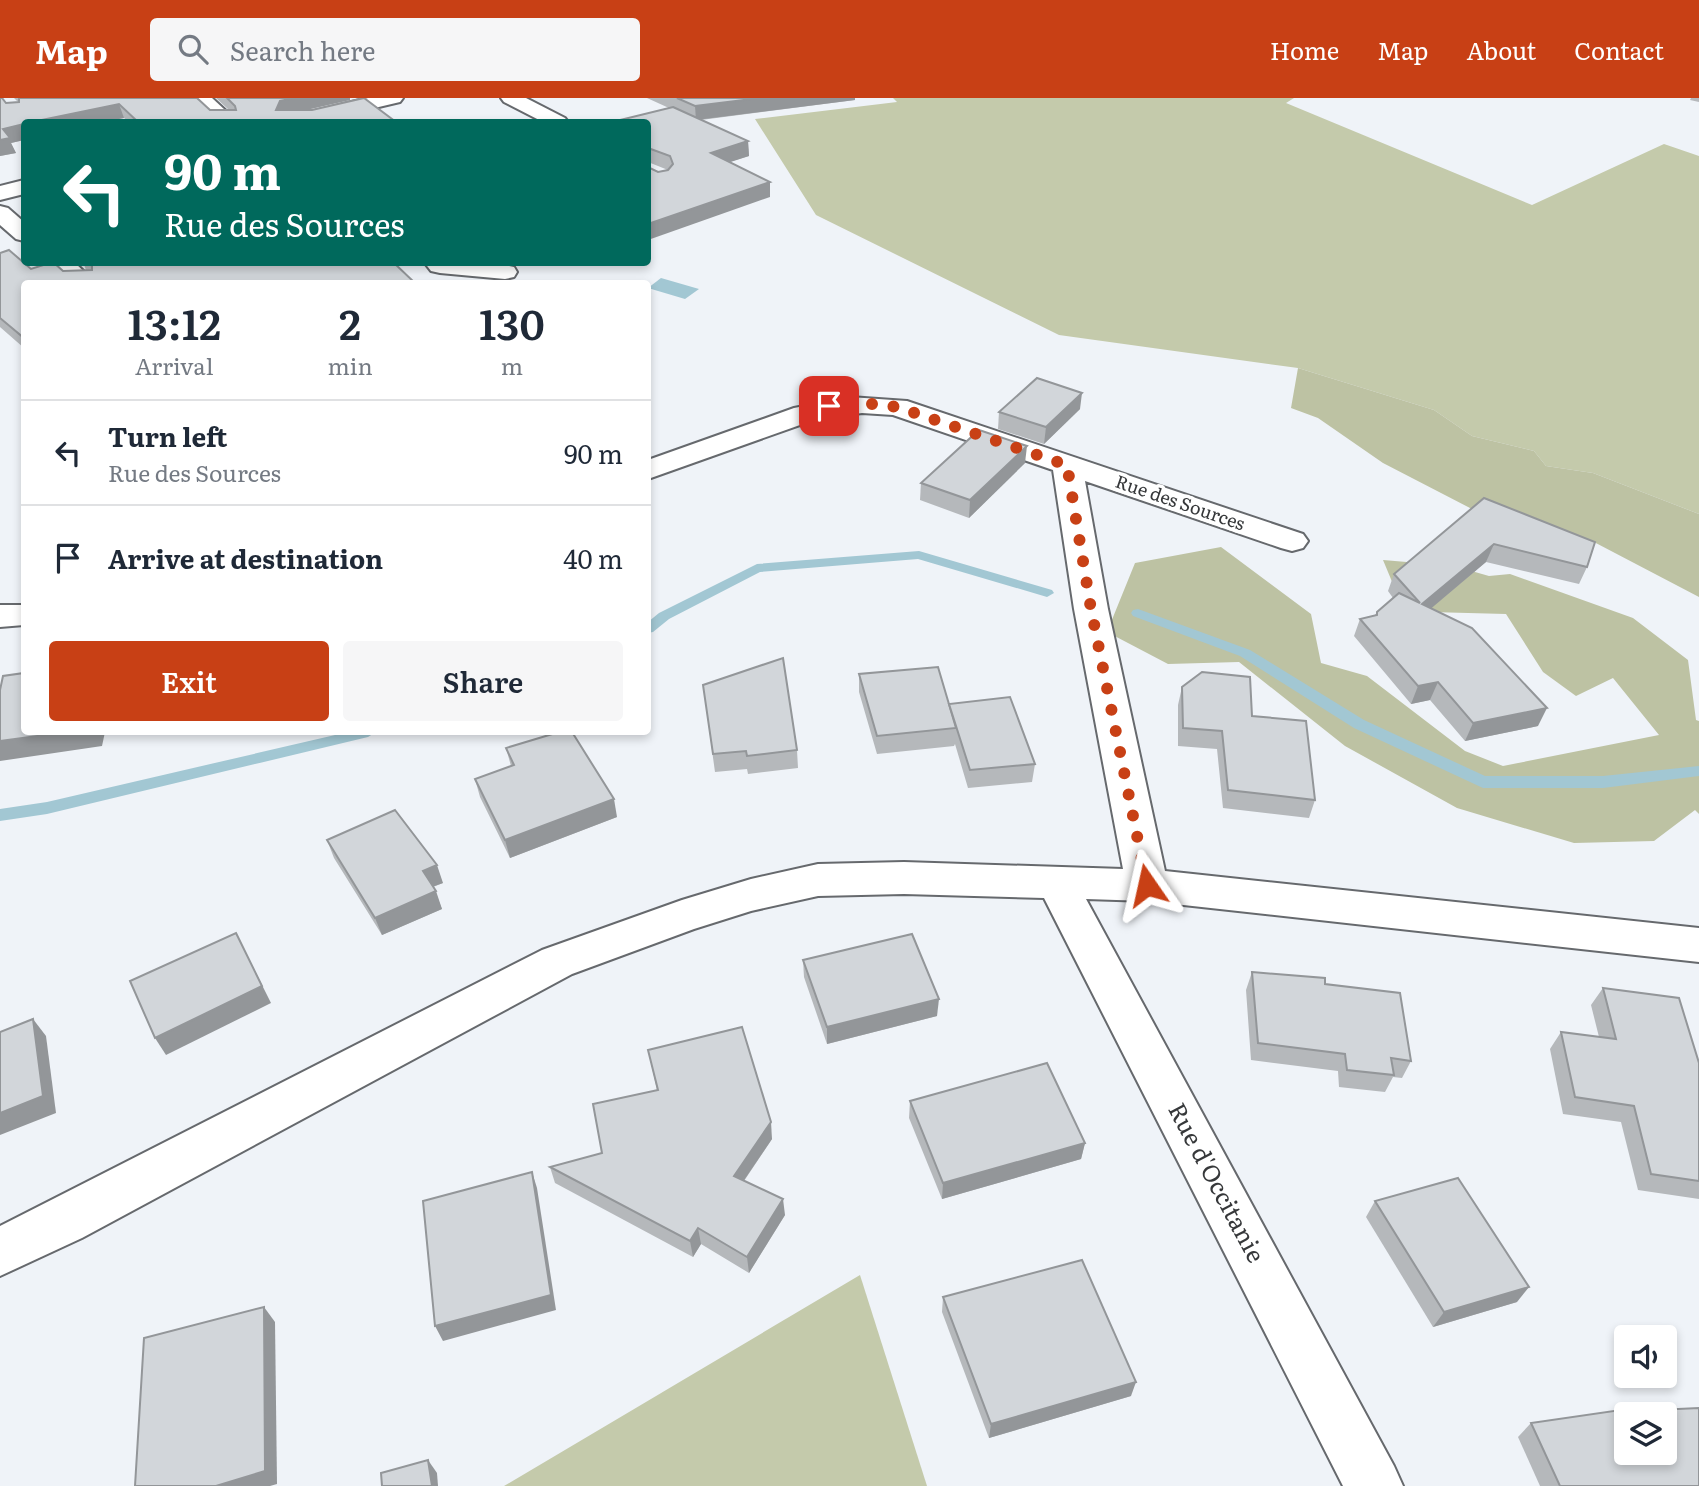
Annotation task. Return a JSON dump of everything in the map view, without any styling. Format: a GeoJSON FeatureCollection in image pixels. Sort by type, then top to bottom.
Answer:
{"type":"FeatureCollection","features":[{"type":"Feature","properties":{"kind":"street"},"geometry":{"type":"LineString","coordinates":[[200,98],[224,119]]}},
{"type":"Feature","properties":{"kind":"street"},"geometry":{"type":"LineString","coordinates":[[305,119],[393,98]]}},
{"type":"Feature","properties":{"kind":"street"},"geometry":{"type":"LineString","coordinates":[[512,98],[552,119]]}},
{"type":"Feature","properties":{"kind":"street"},"geometry":{"type":"LineString","coordinates":[[0,193],[21,188]]}},
{"type":"Feature","properties":{"kind":"street"},"geometry":{"type":"LineString","coordinates":[[0,213],[21,231]]}},
{"type":"Feature","properties":{"kind":"street"},"geometry":{"type":"LineString","coordinates":[[64,266],[80,280]]}},
{"type":"Feature","properties":{"kind":"street"},"geometry":{"type":"LineString","coordinates":[[440,266],[505,272]]}},
{"type":"Feature","properties":{"kind":"street","name":"Rue des Sources"},"geometry":{"type":"LineString","coordinates":[[651,469],[803,414],[829,406],[864,403],[897,407],[1292,541]]}},
{"type":"Feature","properties":{"kind":"street"},"geometry":{"type":"LineString","coordinates":[[1067,465],[1091,609],[1147,885]]}},
{"type":"Feature","properties":{"kind":"street"},"geometry":{"type":"LineString","coordinates":[[0,617],[21,615]]}},
{"type":"Feature","properties":{"kind":"street"},"geometry":{"type":"LineString","coordinates":[[0,1252],[557,962],[682,916],[751,895],[818,880],[904,877],[1147,885],[1699,945]]}},
{"type":"Feature","properties":{"kind":"street","name":"Rue d'Occitanie"},"geometry":{"type":"LineString","coordinates":[[1056,880],[1374,1486]]}},
{"type":"Feature","properties":{"kind":"green space"},"geometry":{"type":"Polygon","coordinates":[[[893,98],[1294,98],[1286,103],[1532,205],[1664,144],[1699,156],[1699,514],[1593,473],[1546,466],[1534,451],[1472,436],[1434,410],[1298,368],[1059,335],[816,215],[755,119],[897,102],[893,98]]]}},
{"type":"Feature","properties":{"kind":"green space"},"geometry":{"type":"Polygon","coordinates":[[[1298,368],[1434,410],[1472,436],[1534,451],[1546,466],[1593,473],[1699,514],[1699,597],[1592,541],[1570,547],[1514,519],[1470,508],[1383,463],[1318,418],[1291,408],[1298,368]]]}},
{"type":"Feature","properties":{"kind":"green space"},"geometry":{"type":"Polygon","coordinates":[[[1221,547],[1311,614],[1321,663],[1367,676],[1465,751],[1503,766],[1659,735],[1613,678],[1576,696],[1543,672],[1506,614],[1430,612],[1398,596],[1383,560],[1454,566],[1489,576],[1510,574],[1633,618],[1688,660],[1696,720],[1699,721],[1699,814],[1695,810],[1654,841],[1574,843],[1457,808],[1345,746],[1239,662],[1168,664],[1107,632],[1135,563],[1221,547]]]}},
{"type":"Feature","properties":{"kind":"green space"},"geometry":{"type":"Polygon","coordinates":[[[860,1275],[927,1486],[504,1486],[860,1275]]]}},
{"type":"Feature","properties":{"kind":"water"},"geometry":{"type":"Polygon","coordinates":[[[661,278],[699,289],[685,299],[651,289],[651,286],[661,278]]]}},
{"type":"Feature","properties":{"kind":"building"},"geometry":{"type":"Polygon","coordinates":[[[0,98],[6,103],[19,102],[19,98],[197,98],[210,110],[236,110],[227,98],[295,98],[280,101],[276,110],[312,110],[364,98],[392,119],[135,119],[119,104],[46,119],[21,119],[21,125],[3,129],[10,138],[0,140],[0,98]]]}},
{"type":"Feature","properties":{"kind":"building"},"geometry":{"type":"Polygon","coordinates":[[[677,98],[760,98],[695,106],[677,98]]]}},
{"type":"Feature","properties":{"kind":"building"},"geometry":{"type":"Polygon","coordinates":[[[673,107],[748,141],[711,153],[770,182],[651,223],[651,168],[658,172],[668,170],[673,164],[670,156],[651,149],[651,119],[624,119],[673,107]]]}},
{"type":"Feature","properties":{"kind":"building"},"geometry":{"type":"Polygon","coordinates":[[[9,250],[21,260],[21,266],[31,269],[40,266],[57,266],[63,271],[92,270],[92,266],[397,266],[412,280],[21,280],[21,336],[0,318],[0,253],[9,250]]]}},
{"type":"Feature","properties":{"kind":"building"},"geometry":{"type":"Polygon","coordinates":[[[1037,378],[1082,393],[1046,427],[999,412],[1037,378]]]}},
{"type":"Feature","properties":{"kind":"building"},"geometry":{"type":"Polygon","coordinates":[[[979,430],[1027,446],[970,500],[921,483],[979,430]]]}},
{"type":"Feature","properties":{"kind":"building"},"geometry":{"type":"Polygon","coordinates":[[[1484,498],[1595,542],[1587,567],[1494,544],[1422,604],[1472,628],[1547,708],[1473,723],[1438,682],[1418,686],[1360,619],[1377,615],[1377,612],[1399,593],[1420,603],[1394,574],[1484,498]]]}},
{"type":"Feature","properties":{"kind":"building"},"geometry":{"type":"Polygon","coordinates":[[[783,658],[797,750],[747,756],[746,751],[713,754],[703,685],[783,658]]]}},
{"type":"Feature","properties":{"kind":"building"},"geometry":{"type":"Polygon","coordinates":[[[938,667],[956,728],[877,736],[859,674],[938,667]]]}},
{"type":"Feature","properties":{"kind":"building"},"geometry":{"type":"Polygon","coordinates":[[[1202,672],[1250,677],[1252,716],[1306,721],[1315,800],[1228,790],[1222,731],[1183,728],[1182,687],[1202,672]]]}},
{"type":"Feature","properties":{"kind":"building"},"geometry":{"type":"Polygon","coordinates":[[[21,673],[21,735],[45,735],[0,741],[0,690],[3,676],[21,673]]]}},
{"type":"Feature","properties":{"kind":"building"},"geometry":{"type":"Polygon","coordinates":[[[1010,697],[1035,764],[970,770],[949,704],[1010,697]]]}},
{"type":"Feature","properties":{"kind":"building"},"geometry":{"type":"Polygon","coordinates":[[[549,735],[574,735],[614,799],[505,840],[475,779],[514,765],[506,748],[549,735]]]}},
{"type":"Feature","properties":{"kind":"building"},"geometry":{"type":"Polygon","coordinates":[[[395,810],[437,865],[423,871],[436,891],[375,918],[327,840],[395,810]]]}},
{"type":"Feature","properties":{"kind":"building"},"geometry":{"type":"Polygon","coordinates":[[[236,933],[262,986],[155,1038],[130,981],[236,933]]]}},
{"type":"Feature","properties":{"kind":"building"},"geometry":{"type":"Polygon","coordinates":[[[912,934],[939,999],[827,1027],[803,960],[912,934]]]}},
{"type":"Feature","properties":{"kind":"building"},"geometry":{"type":"Polygon","coordinates":[[[1252,972],[1325,978],[1325,984],[1400,993],[1411,1061],[1391,1058],[1394,1075],[1347,1070],[1345,1054],[1258,1043],[1252,972]]]}},
{"type":"Feature","properties":{"kind":"building"},"geometry":{"type":"Polygon","coordinates":[[[1603,988],[1679,998],[1699,1063],[1699,1181],[1651,1174],[1634,1106],[1575,1097],[1561,1032],[1616,1039],[1603,988]]]}},
{"type":"Feature","properties":{"kind":"building"},"geometry":{"type":"Polygon","coordinates":[[[33,1019],[43,1096],[0,1113],[0,1032],[33,1019]]]}},
{"type":"Feature","properties":{"kind":"building"},"geometry":{"type":"Polygon","coordinates":[[[742,1027],[771,1122],[734,1176],[783,1199],[747,1257],[698,1228],[690,1241],[550,1167],[602,1153],[593,1104],[658,1090],[648,1050],[742,1027]]]}},
{"type":"Feature","properties":{"kind":"building"},"geometry":{"type":"Polygon","coordinates":[[[1047,1063],[1085,1143],[943,1183],[910,1101],[1047,1063]]]}},
{"type":"Feature","properties":{"kind":"building"},"geometry":{"type":"Polygon","coordinates":[[[532,1172],[551,1295],[435,1326],[423,1201],[532,1172]]]}},
{"type":"Feature","properties":{"kind":"building"},"geometry":{"type":"Polygon","coordinates":[[[1458,1178],[1529,1287],[1444,1312],[1375,1201],[1458,1178]]]}},
{"type":"Feature","properties":{"kind":"building"},"geometry":{"type":"Polygon","coordinates":[[[1082,1260],[1136,1382],[991,1424],[943,1297],[1082,1260]]]}},
{"type":"Feature","properties":{"kind":"building"},"geometry":{"type":"Polygon","coordinates":[[[264,1307],[265,1471],[216,1486],[135,1486],[144,1338],[264,1307]]]}},
{"type":"Feature","properties":{"kind":"building"},"geometry":{"type":"Polygon","coordinates":[[[1699,1408],[1699,1486],[1560,1486],[1531,1423],[1614,1411],[1614,1465],[1677,1465],[1677,1409],[1699,1408]]]}},
{"type":"Feature","properties":{"kind":"building"},"geometry":{"type":"Polygon","coordinates":[[[428,1460],[432,1486],[382,1486],[381,1473],[428,1460]]]}},
{"type":"Feature","properties":{"kind":"waterway"},"geometry":{"type":"LineString","coordinates":[[651,627],[664,616],[757,568],[919,555],[1047,593]]}},
{"type":"Feature","properties":{"kind":"waterway"},"geometry":{"type":"LineString","coordinates":[[1138,613],[1245,653],[1359,724],[1483,782],[1603,782],[1699,771]]}},
{"type":"Feature","properties":{"kind":"waterway"},"geometry":{"type":"LineString","coordinates":[[0,815],[47,808],[355,735]]}},
{"type":"Feature","properties":{"kind":"route"},"geometry":{"type":"LineString","coordinates":[[829,406],[864,403],[897,407],[1067,465],[1091,609],[1147,885]]}}]}
